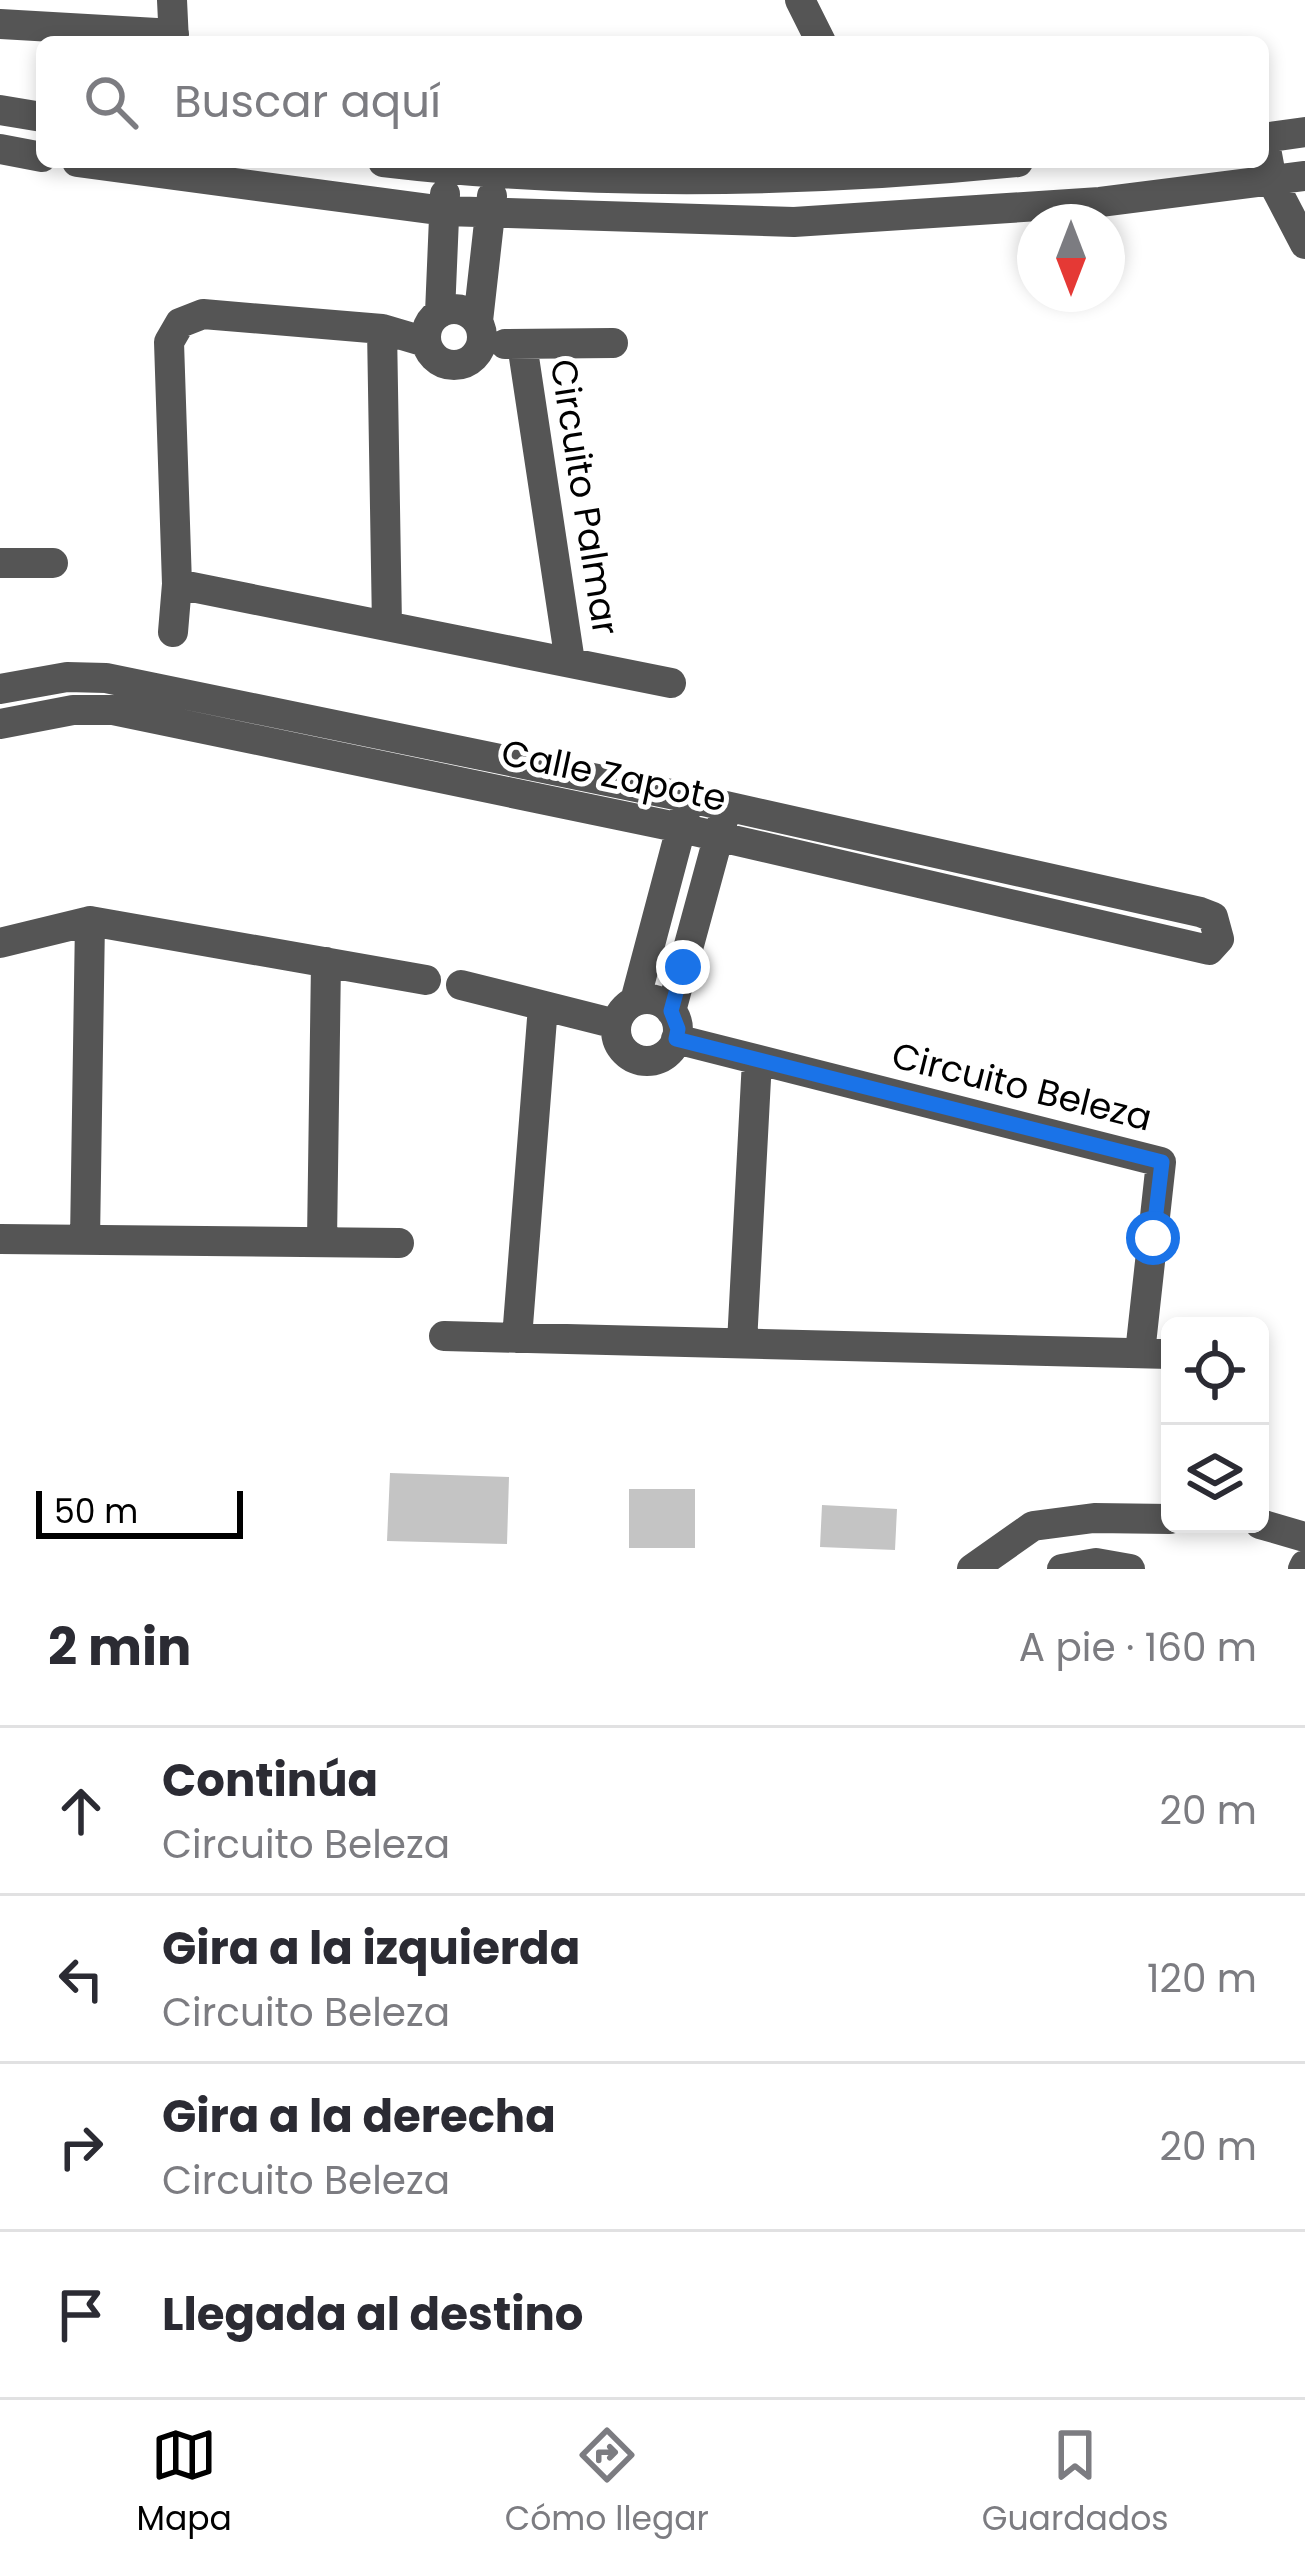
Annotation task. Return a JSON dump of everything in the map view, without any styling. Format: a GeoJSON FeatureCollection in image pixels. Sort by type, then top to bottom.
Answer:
{"type":"FeatureCollection","features":[{"type":"Feature","properties":{"kind":"street"},"geometry":{"type":"LineString","coordinates":[[172,0],[174,36]]}},
{"type":"Feature","properties":{"kind":"street"},"geometry":{"type":"LineString","coordinates":[[800,0],[817,36]]}},
{"type":"Feature","properties":{"kind":"street"},"geometry":{"type":"LineString","coordinates":[[0,24],[149,36]]}},
{"type":"Feature","properties":{"kind":"street"},"geometry":{"type":"LineString","coordinates":[[0,110],[36,116]]}},
{"type":"Feature","properties":{"kind":"street"},"geometry":{"type":"LineString","coordinates":[[1269,137],[1305,132]]}},
{"type":"Feature","properties":{"kind":"street"},"geometry":{"type":"LineString","coordinates":[[0,149],[36,157]]}},
{"type":"Feature","properties":{"kind":"street"},"geometry":{"type":"LineString","coordinates":[[1269,167],[1305,244]]}},
{"type":"Feature","properties":{"kind":"street"},"geometry":{"type":"LineString","coordinates":[[122,168],[445,211],[794,222],[1100,202],[1305,176]]}},
{"type":"Feature","properties":{"kind":"street"},"geometry":{"type":"LineString","coordinates":[[430,168],[662,179],[883,169],[906,218]]}},
{"type":"Feature","properties":{"kind":"street"},"geometry":{"type":"LineString","coordinates":[[440,313],[446,170]]}},
{"type":"Feature","properties":{"kind":"street"},"geometry":{"type":"LineString","coordinates":[[173,632],[177,584],[169,343],[180,323],[203,314],[382,328],[426,342],[437,360],[448,364],[469,361],[480,333],[495,172]]}},
{"type":"Feature","properties":{"kind":"street"},"geometry":{"type":"LineString","coordinates":[[426,342],[431,320],[460,309],[480,333]]}},
{"type":"Feature","properties":{"kind":"street"},"geometry":{"type":"LineString","coordinates":[[382,328],[386,626]]}},
{"type":"Feature","properties":{"kind":"street","name":"Circuito Palmar"},"geometry":{"type":"LineString","coordinates":[[480,333],[522,344],[613,344]]}},
{"type":"Feature","properties":{"kind":"street","name":"Circuito Palmar"},"geometry":{"type":"LineString","coordinates":[[522,344],[570,662]]}},
{"type":"Feature","properties":{"kind":"street"},"geometry":{"type":"LineString","coordinates":[[0,563],[53,563]]}},
{"type":"Feature","properties":{"kind":"street","name":"Circuito Palmar"},"geometry":{"type":"LineString","coordinates":[[177,584],[670,683]]}},
{"type":"Feature","properties":{"kind":"street","name":"Calle Zapote"},"geometry":{"type":"LineString","coordinates":[[0,689],[67,677],[106,678],[685,813],[719,837],[1209,950],[1219,939],[1213,917],[1200,913],[727,806],[685,813],[113,710],[73,710],[0,724]]}},
{"type":"Feature","properties":{"kind":"street"},"geometry":{"type":"LineString","coordinates":[[674,1025],[727,806]]}},
{"type":"Feature","properties":{"kind":"street"},"geometry":{"type":"LineString","coordinates":[[626,1013],[685,813]]}},
{"type":"Feature","properties":{"kind":"street"},"geometry":{"type":"LineString","coordinates":[[85,1240],[90,921]]}},
{"type":"Feature","properties":{"kind":"street"},"geometry":{"type":"LineString","coordinates":[[0,943],[90,921],[426,980]]}},
{"type":"Feature","properties":{"kind":"street"},"geometry":{"type":"LineString","coordinates":[[322,1241],[326,962]]}},
{"type":"Feature","properties":{"kind":"street","name":"Circuito Beleza"},"geometry":{"type":"LineString","coordinates":[[444,1336],[1155,1353],[1162,1162],[758,1060],[674,1025],[656,1000],[626,1013],[542,1006],[461,986]]}},
{"type":"Feature","properties":{"kind":"street"},"geometry":{"type":"LineString","coordinates":[[517,1338],[542,1006]]}},
{"type":"Feature","properties":{"kind":"street","name":"Circuito Beleza"},"geometry":{"type":"LineString","coordinates":[[626,1013],[620,1045],[636,1058],[665,1054],[674,1025]]}},
{"type":"Feature","properties":{"kind":"street"},"geometry":{"type":"LineString","coordinates":[[742,1343],[758,1060]]}},
{"type":"Feature","properties":{"kind":"street"},"geometry":{"type":"LineString","coordinates":[[0,1239],[399,1243]]}},
{"type":"Feature","properties":{"kind":"street"},"geometry":{"type":"LineString","coordinates":[[982,1567],[1034,1526],[1094,1518],[1161,1519]]}},
{"type":"Feature","properties":{"kind":"street"},"geometry":{"type":"LineString","coordinates":[[1269,1527],[1305,1537]]}},
{"type":"Feature","properties":{"kind":"street"},"geometry":{"type":"LineString","coordinates":[[1061,1569],[1096,1563],[1130,1569]]}},
{"type":"Feature","properties":{"kind":"building"},"geometry":{"type":"Polygon","coordinates":[[[390,1473],[509,1477],[507,1544],[387,1541],[390,1473]]]}},
{"type":"Feature","properties":{"kind":"building"},"geometry":{"type":"Polygon","coordinates":[[[629,1489],[695,1489],[695,1548],[629,1548],[629,1489]]]}},
{"type":"Feature","properties":{"kind":"building"},"geometry":{"type":"Polygon","coordinates":[[[822,1505],[897,1509],[895,1550],[820,1547],[822,1505]]]}},
{"type":"Feature","properties":{"kind":"route"},"geometry":{"type":"LineString","coordinates":[[683,967],[671,1011],[678,1029],[676,1039],[1162,1162],[1153,1238]]}}]}
